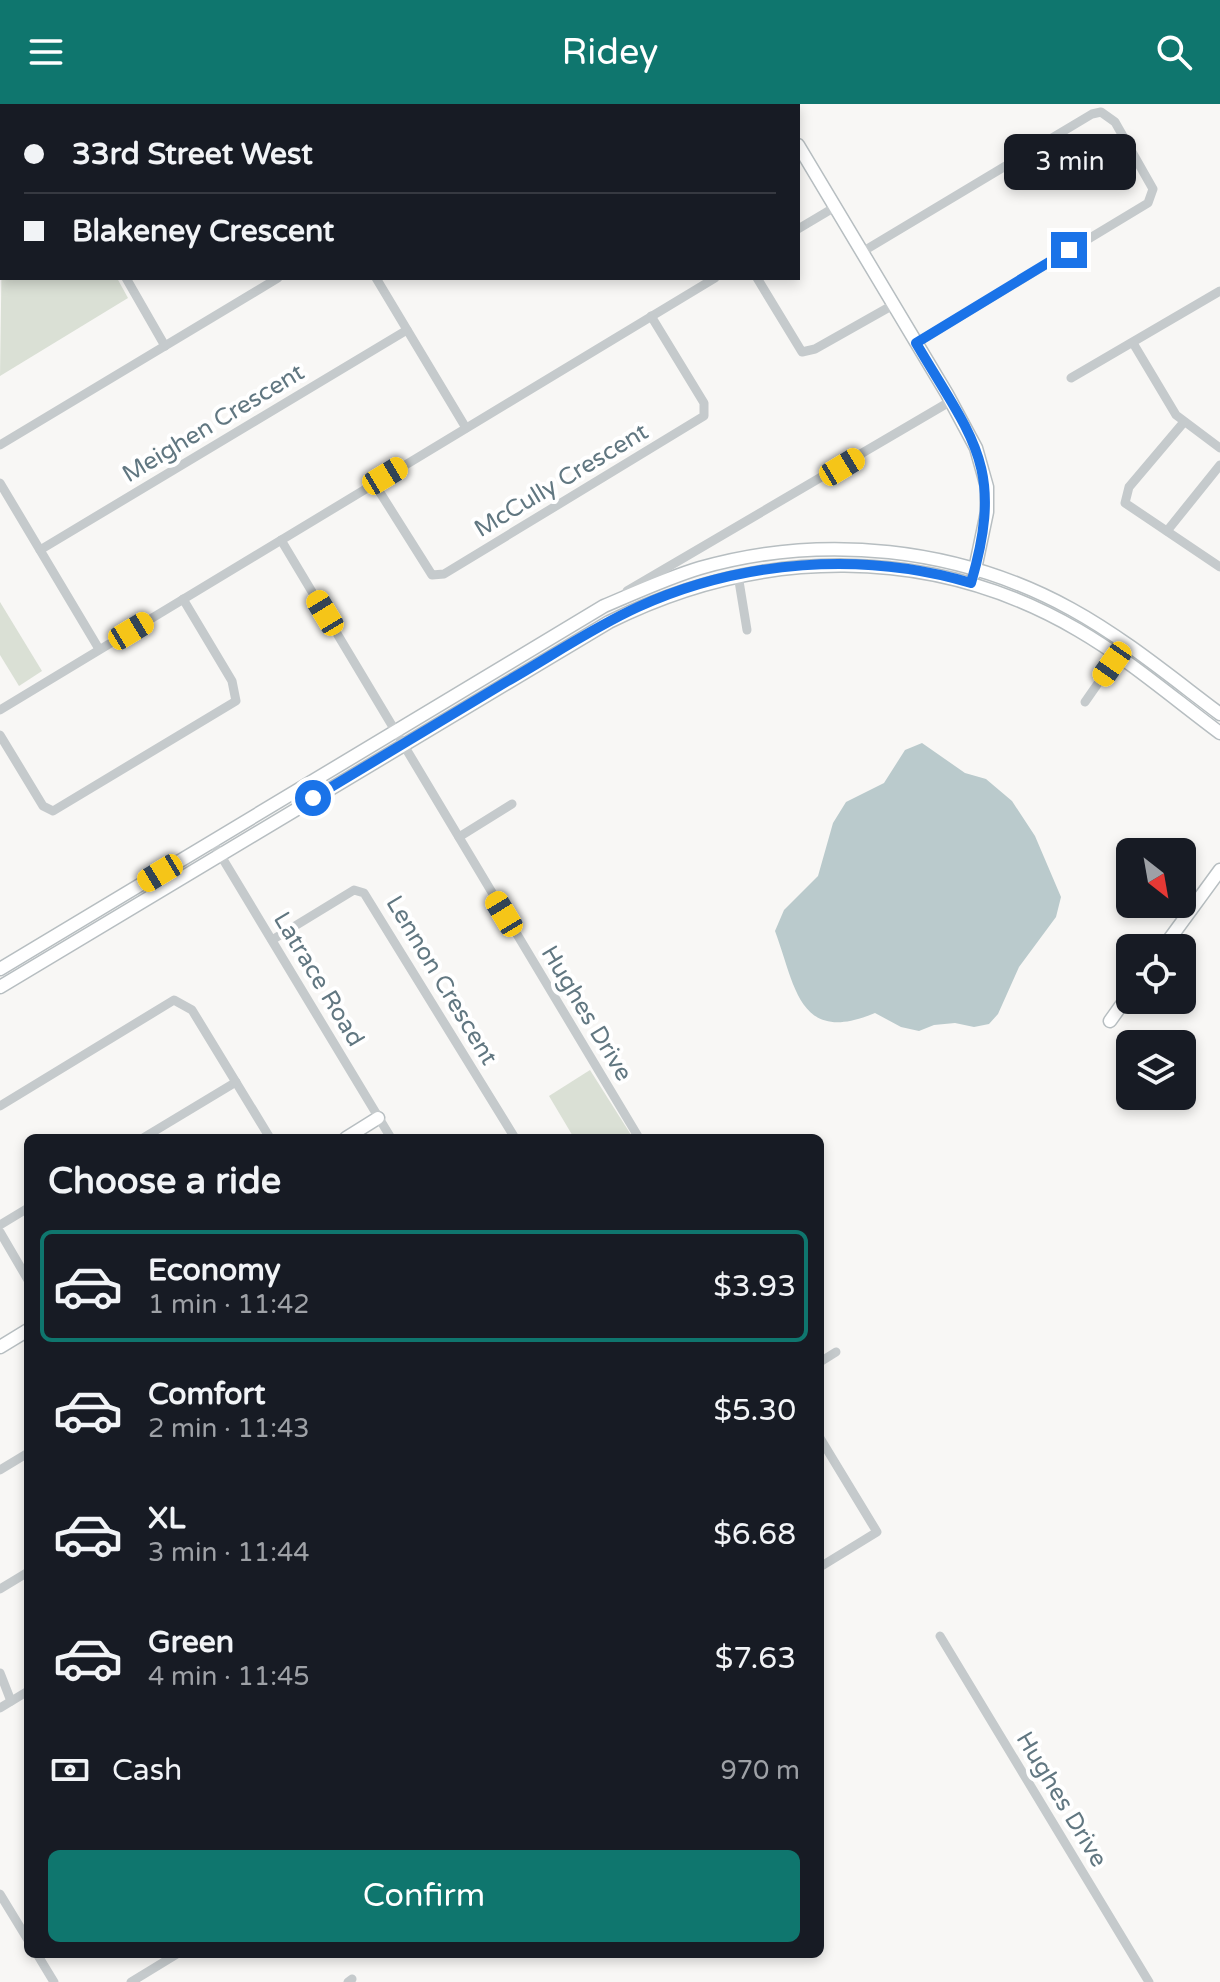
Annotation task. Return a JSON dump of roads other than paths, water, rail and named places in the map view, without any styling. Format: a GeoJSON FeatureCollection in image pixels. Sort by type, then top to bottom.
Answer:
{"type":"FeatureCollection","features":[{"type":"Feature","properties":{"kind":"main road"},"geometry":{"type":"LineString","coordinates":[[800,148],[976,448],[987,487],[987,512],[973,576]]}},
{"type":"Feature","properties":{"kind":"main road"},"geometry":{"type":"LineString","coordinates":[[0,987],[220,854],[604,606],[697,569],[764,554],[804,550],[898,553],[973,576],[1058,619],[1117,656],[1220,733]]}},
{"type":"Feature","properties":{"kind":"main road"},"geometry":{"type":"LineString","coordinates":[[0,969],[212,841],[609,622],[670,593],[738,575],[798,565],[855,564],[973,576],[1025,586],[1070,608],[1220,714]]}},
{"type":"Feature","properties":{"kind":"main road"},"geometry":{"type":"LineString","coordinates":[[1173,934],[1219,873]]}},
{"type":"Feature","properties":{"kind":"main road"},"geometry":{"type":"LineString","coordinates":[[1110,1021],[1116,1013]]}},
{"type":"Feature","properties":{"kind":"main road"},"geometry":{"type":"LineString","coordinates":[[352,1134],[378,1118]]}},
{"type":"Feature","properties":{"kind":"main road"},"geometry":{"type":"LineString","coordinates":[[0,1347],[24,1332]]}},
{"type":"Feature","properties":{"kind":"street"},"geometry":{"type":"LineString","coordinates":[[862,252],[1092,114],[1101,112],[1115,122],[1153,189],[1148,203],[916,343]]}},
{"type":"Feature","properties":{"kind":"street"},"geometry":{"type":"LineString","coordinates":[[800,228],[835,207]]}},
{"type":"Feature","properties":{"kind":"street"},"geometry":{"type":"LineString","coordinates":[[127,280],[165,346]]}},
{"type":"Feature","properties":{"kind":"street"},"geometry":{"type":"LineString","coordinates":[[0,445],[275,280]]}},
{"type":"Feature","properties":{"kind":"street"},"geometry":{"type":"LineString","coordinates":[[377,280],[466,428]]}},
{"type":"Feature","properties":{"kind":"street"},"geometry":{"type":"LineString","coordinates":[[0,710],[712,280]]}},
{"type":"Feature","properties":{"kind":"street"},"geometry":{"type":"LineString","coordinates":[[758,280],[802,352],[815,349],[893,305]]}},
{"type":"Feature","properties":{"kind":"street"},"geometry":{"type":"LineString","coordinates":[[1071,378],[1220,291]]}},
{"type":"Feature","properties":{"kind":"street","name":"McCully Crescent"},"geometry":{"type":"LineString","coordinates":[[374,483],[432,575],[444,574],[704,416],[704,403],[651,316]]}},
{"type":"Feature","properties":{"kind":"street","name":"Meighen Crescent"},"geometry":{"type":"LineString","coordinates":[[40,550],[407,330]]}},
{"type":"Feature","properties":{"kind":"street"},"geometry":{"type":"LineString","coordinates":[[1133,343],[1174,413],[1220,448]]}},
{"type":"Feature","properties":{"kind":"street"},"geometry":{"type":"LineString","coordinates":[[604,606],[951,401]]}},
{"type":"Feature","properties":{"kind":"street"},"geometry":{"type":"LineString","coordinates":[[1184,422],[1125,496],[1130,509],[1219,564]]}},
{"type":"Feature","properties":{"kind":"street"},"geometry":{"type":"LineString","coordinates":[[1167,531],[1220,465]]}},
{"type":"Feature","properties":{"kind":"street"},"geometry":{"type":"LineString","coordinates":[[0,483],[99,649]]}},
{"type":"Feature","properties":{"kind":"street","name":"Hughes Drive"},"geometry":{"type":"LineString","coordinates":[[281,540],[637,1134]]}},
{"type":"Feature","properties":{"kind":"street"},"geometry":{"type":"LineString","coordinates":[[738,575],[747,630]]}},
{"type":"Feature","properties":{"kind":"street"},"geometry":{"type":"LineString","coordinates":[[0,735],[43,806],[53,811],[236,701],[232,681],[183,599]]}},
{"type":"Feature","properties":{"kind":"street"},"geometry":{"type":"LineString","coordinates":[[1085,702],[1117,656]]}},
{"type":"Feature","properties":{"kind":"street"},"geometry":{"type":"LineString","coordinates":[[459,837],[512,804]]}},
{"type":"Feature","properties":{"kind":"street","name":"Latrace Road"},"geometry":{"type":"LineString","coordinates":[[212,841],[388,1134]]}},
{"type":"Feature","properties":{"kind":"street","name":"Lennon Crescent"},"geometry":{"type":"LineString","coordinates":[[272,940],[354,890],[364,893],[513,1134]]}},
{"type":"Feature","properties":{"kind":"street"},"geometry":{"type":"LineString","coordinates":[[0,1106],[174,1000],[192,1010],[268,1134]]}},
{"type":"Feature","properties":{"kind":"street"},"geometry":{"type":"LineString","coordinates":[[150,1134],[236,1082]]}},
{"type":"Feature","properties":{"kind":"street"},"geometry":{"type":"LineString","coordinates":[[0,1225],[24,1210]]}},
{"type":"Feature","properties":{"kind":"street"},"geometry":{"type":"LineString","coordinates":[[0,1232],[24,1273]]}},
{"type":"Feature","properties":{"kind":"street"},"geometry":{"type":"LineString","coordinates":[[824,1360],[836,1352]]}},
{"type":"Feature","properties":{"kind":"street"},"geometry":{"type":"LineString","coordinates":[[824,1445],[877,1532],[824,1565]]}},
{"type":"Feature","properties":{"kind":"street"},"geometry":{"type":"LineString","coordinates":[[0,1470],[24,1455]]}},
{"type":"Feature","properties":{"kind":"street"},"geometry":{"type":"LineString","coordinates":[[0,1589],[24,1574]]}},
{"type":"Feature","properties":{"kind":"street","name":"Hughes Drive"},"geometry":{"type":"LineString","coordinates":[[940,1636],[1149,1982]]}},
{"type":"Feature","properties":{"kind":"street"},"geometry":{"type":"LineString","coordinates":[[0,1673],[11,1701]]}},
{"type":"Feature","properties":{"kind":"street"},"geometry":{"type":"LineString","coordinates":[[0,1708],[24,1693]]}},
{"type":"Feature","properties":{"kind":"street"},"geometry":{"type":"LineString","coordinates":[[0,1894],[24,1933]]}},
{"type":"Feature","properties":{"kind":"street"},"geometry":{"type":"LineString","coordinates":[[39,1958],[54,1982]]}},
{"type":"Feature","properties":{"kind":"street"},"geometry":{"type":"LineString","coordinates":[[131,1982],[162,1958]]}}]}
